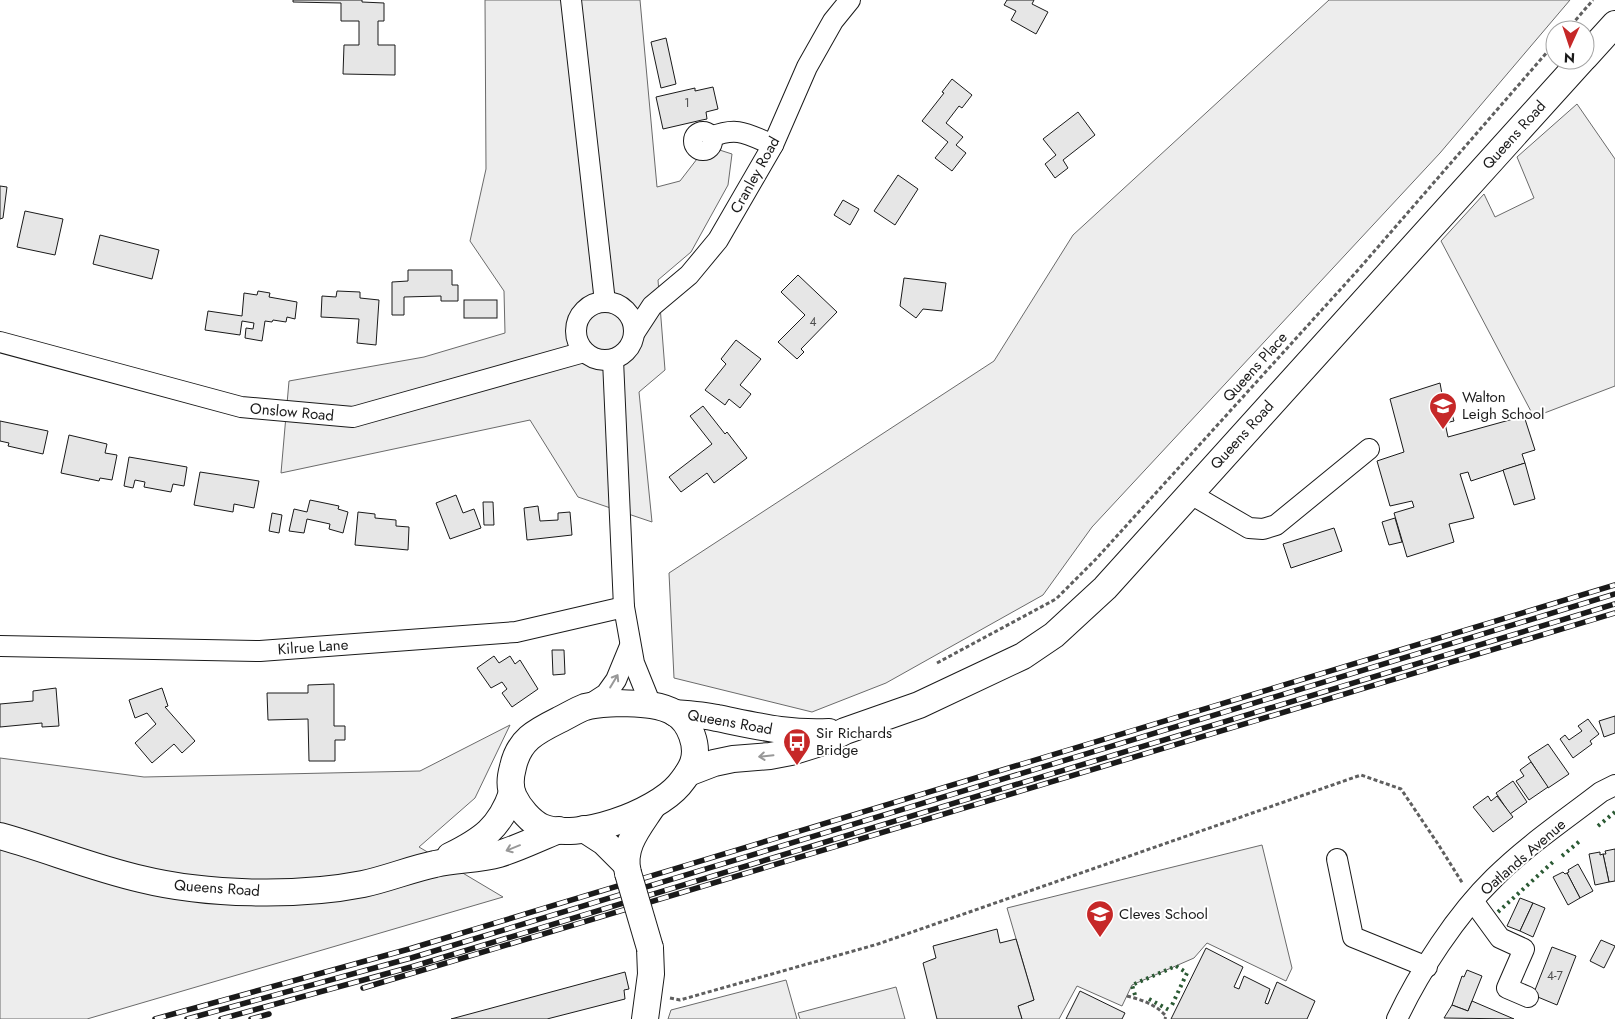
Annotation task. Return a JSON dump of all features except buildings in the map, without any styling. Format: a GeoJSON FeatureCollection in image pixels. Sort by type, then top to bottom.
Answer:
{"type":"FeatureCollection","features":[{"type":"Feature","properties":{"kind":"main road"},"geometry":{"type":"LineString","coordinates":[[1595,46],[1615,24]]}},
{"type":"Feature","properties":{"kind":"main road","name":"Queens Road"},"geometry":{"type":"LineString","coordinates":[[688,773],[733,758],[770,756],[823,742],[845,731],[919,705],[985,675],[1023,656],[1054,635],[1105,588],[1573,70]]}},
{"type":"Feature","properties":{"kind":"main road"},"geometry":{"type":"LineString","coordinates":[[571,830],[633,816],[652,807],[678,786],[694,761],[692,736],[686,722],[663,709],[619,703],[586,707],[535,732],[526,739],[514,760],[511,776],[512,793],[518,806],[542,827],[571,830],[604,842],[627,869],[650,948],[651,974],[647,1007]]}},
{"type":"Feature","properties":{"kind":"main road","name":"Queens Road"},"geometry":{"type":"LineString","coordinates":[[663,709],[717,717],[789,732],[845,731]]}},
{"type":"Feature","properties":{"kind":"main road","name":"Queens Road"},"geometry":{"type":"LineString","coordinates":[[437,863],[474,844],[492,830],[507,808],[512,793]]}},
{"type":"Feature","properties":{"kind":"main road"},"geometry":{"type":"LineString","coordinates":[[627,869],[632,837],[652,807]]}},
{"type":"Feature","properties":{"kind":"main road","name":"Queens Road"},"geometry":{"type":"LineString","coordinates":[[0,836],[142,880],[198,888],[280,892],[327,890],[365,884],[437,863],[499,854],[571,830]]}},
{"type":"Feature","properties":{"kind":"street"},"geometry":{"type":"LineString","coordinates":[[571,0],[605,302]]}},
{"type":"Feature","properties":{"kind":"street","name":"Cranley Road"},"geometry":{"type":"LineString","coordinates":[[635,332],[652,306],[689,276],[718,240],[773,145],[807,67],[833,21],[850,0]]}},
{"type":"Feature","properties":{"kind":"street"},"geometry":{"type":"LineString","coordinates":[[711,137],[724,132],[739,131],[773,145]]}},
{"type":"Feature","properties":{"kind":"street"},"geometry":{"type":"LineString","coordinates":[[605,302],[621,306],[629,313],[634,322],[635,332],[630,348],[622,356],[613,360],[602,361],[592,358],[584,352],[577,341],[575,331],[577,321],[582,312],[591,306],[605,302]]}},
{"type":"Feature","properties":{"kind":"street","name":"Onslow Road"},"geometry":{"type":"LineString","coordinates":[[0,342],[240,407],[353,418],[584,352]]}},
{"type":"Feature","properties":{"kind":"street"},"geometry":{"type":"LineString","coordinates":[[613,360],[624,607],[634,663],[663,709]]}},
{"type":"Feature","properties":{"kind":"street"},"geometry":{"type":"LineString","coordinates":[[1190,493],[1249,528],[1263,529],[1276,525],[1369,449]]}},
{"type":"Feature","properties":{"kind":"street","name":"Kilrue Lane"},"geometry":{"type":"LineString","coordinates":[[0,646],[260,651],[516,632],[624,607]]}},
{"type":"Feature","properties":{"kind":"street"},"geometry":{"type":"LineString","coordinates":[[586,707],[606,694],[616,680],[630,646]]}},
{"type":"Feature","properties":{"kind":"street","name":"Oatlands Avenue"},"geometry":{"type":"LineString","coordinates":[[1397,1019],[1450,930],[1494,878],[1601,792],[1615,785]]}},
{"type":"Feature","properties":{"kind":"street"},"geometry":{"type":"LineString","coordinates":[[1337,859],[1353,938],[1427,967]]}},
{"type":"Feature","properties":{"kind":"street"},"geometry":{"type":"LineString","coordinates":[[1473,901],[1500,938],[1524,948],[1507,988],[1528,997]]}},
{"type":"Feature","properties":{"kind":"path"},"geometry":{"type":"LineString","coordinates":[[1576,20],[1593,0]]}},
{"type":"Feature","properties":{"kind":"path","name":"Queens Place"},"geometry":{"type":"LineString","coordinates":[[937,663],[1056,599],[1358,270],[1545,55]]}},
{"type":"Feature","properties":{"kind":"path"},"geometry":{"type":"LineString","coordinates":[[647,1007],[680,1000],[878,944],[1361,775],[1400,789],[1438,844],[1473,901]]}},
{"type":"Feature","properties":{"kind":"path"},"geometry":{"type":"LineString","coordinates":[[1127,996],[1148,1002],[1161,1010],[1166,1016],[1165,1019]]}},
{"type":"Feature","properties":{"kind":"shaded area"},"geometry":{"type":"Polygon","coordinates":[[[485,0],[640,0],[657,187],[680,181],[707,146],[732,154],[728,185],[691,252],[658,280],[665,370],[639,392],[652,522],[578,497],[530,420],[281,473],[289,381],[424,357],[505,333],[504,291],[470,241],[486,169],[485,0]]]}},
{"type":"Feature","properties":{"kind":"shaded area"},"geometry":{"type":"Polygon","coordinates":[[[1329,0],[1570,0],[1553,20],[1545,20],[1545,29],[1440,153],[1092,527],[1043,595],[886,683],[812,712],[674,678],[669,573],[994,361],[1073,235],[1329,0]]]}},
{"type":"Feature","properties":{"kind":"shaded area"},"geometry":{"type":"Polygon","coordinates":[[[1577,104],[1615,159],[1615,386],[1534,417],[1441,241],[1484,194],[1495,217],[1534,198],[1517,157],[1577,104]]]}},
{"type":"Feature","properties":{"kind":"shaded area"},"geometry":{"type":"Polygon","coordinates":[[[510,725],[475,798],[419,847],[503,897],[87,1019],[0,1019],[0,758],[144,777],[420,771],[510,725]]]}},
{"type":"Feature","properties":{"kind":"shaded area"},"geometry":{"type":"Polygon","coordinates":[[[1262,845],[1292,968],[1286,981],[1207,943],[1194,958],[1132,985],[1122,1006],[1077,986],[1059,1019],[1022,1019],[1018,1006],[1034,1000],[1007,908],[1262,845]]]}},
{"type":"Feature","properties":{"kind":"shaded area"},"geometry":{"type":"Polygon","coordinates":[[[786,980],[797,1019],[668,1019],[671,1010],[786,980]]]}},
{"type":"Feature","properties":{"kind":"shaded area"},"geometry":{"type":"Polygon","coordinates":[[[896,987],[905,1019],[800,1019],[798,1013],[896,987]]]}},
{"type":"Feature","properties":{"kind":"railway"},"geometry":{"type":"LineString","coordinates":[[155,1019],[409,949],[1615,585]]}},
{"type":"Feature","properties":{"kind":"railway"},"geometry":{"type":"LineString","coordinates":[[187,1019],[411,958],[1615,594]]}},
{"type":"Feature","properties":{"kind":"railway"},"geometry":{"type":"LineString","coordinates":[[221,1019],[411,967],[1615,604]]}},
{"type":"Feature","properties":{"kind":"railway"},"geometry":{"type":"LineString","coordinates":[[363,988],[1615,613]]}},
{"type":"Feature","properties":{"kind":"railway"},"geometry":{"type":"LineString","coordinates":[[251,1019],[269,1014]]}},
{"type":"Feature","properties":{"kind":"hedge"},"geometry":{"type":"LineString","coordinates":[[1598,826],[1615,812]]}},
{"type":"Feature","properties":{"kind":"hedge"},"geometry":{"type":"LineString","coordinates":[[1562,856],[1581,840]]}},
{"type":"Feature","properties":{"kind":"hedge"},"geometry":{"type":"LineString","coordinates":[[1498,912],[1554,861]]}},
{"type":"Feature","properties":{"kind":"hedge"},"geometry":{"type":"LineString","coordinates":[[1135,995],[1132,985],[1176,966],[1187,973],[1172,1005]]}},
{"type":"Feature","properties":{"kind":"hedge"},"geometry":{"type":"LineString","coordinates":[[1149,999],[1169,1010]]}},
{"type":"Feature","properties":{"kind":"place","name":"Walton Leigh School"},"geometry":{"type":"Point","coordinates":[1443,430]}},
{"type":"Feature","properties":{"kind":"place","name":"Sir Richards Bridge"},"geometry":{"type":"Point","coordinates":[797,766]}},
{"type":"Feature","properties":{"kind":"place","name":"Cleves School"},"geometry":{"type":"Point","coordinates":[1100,938]}}]}
